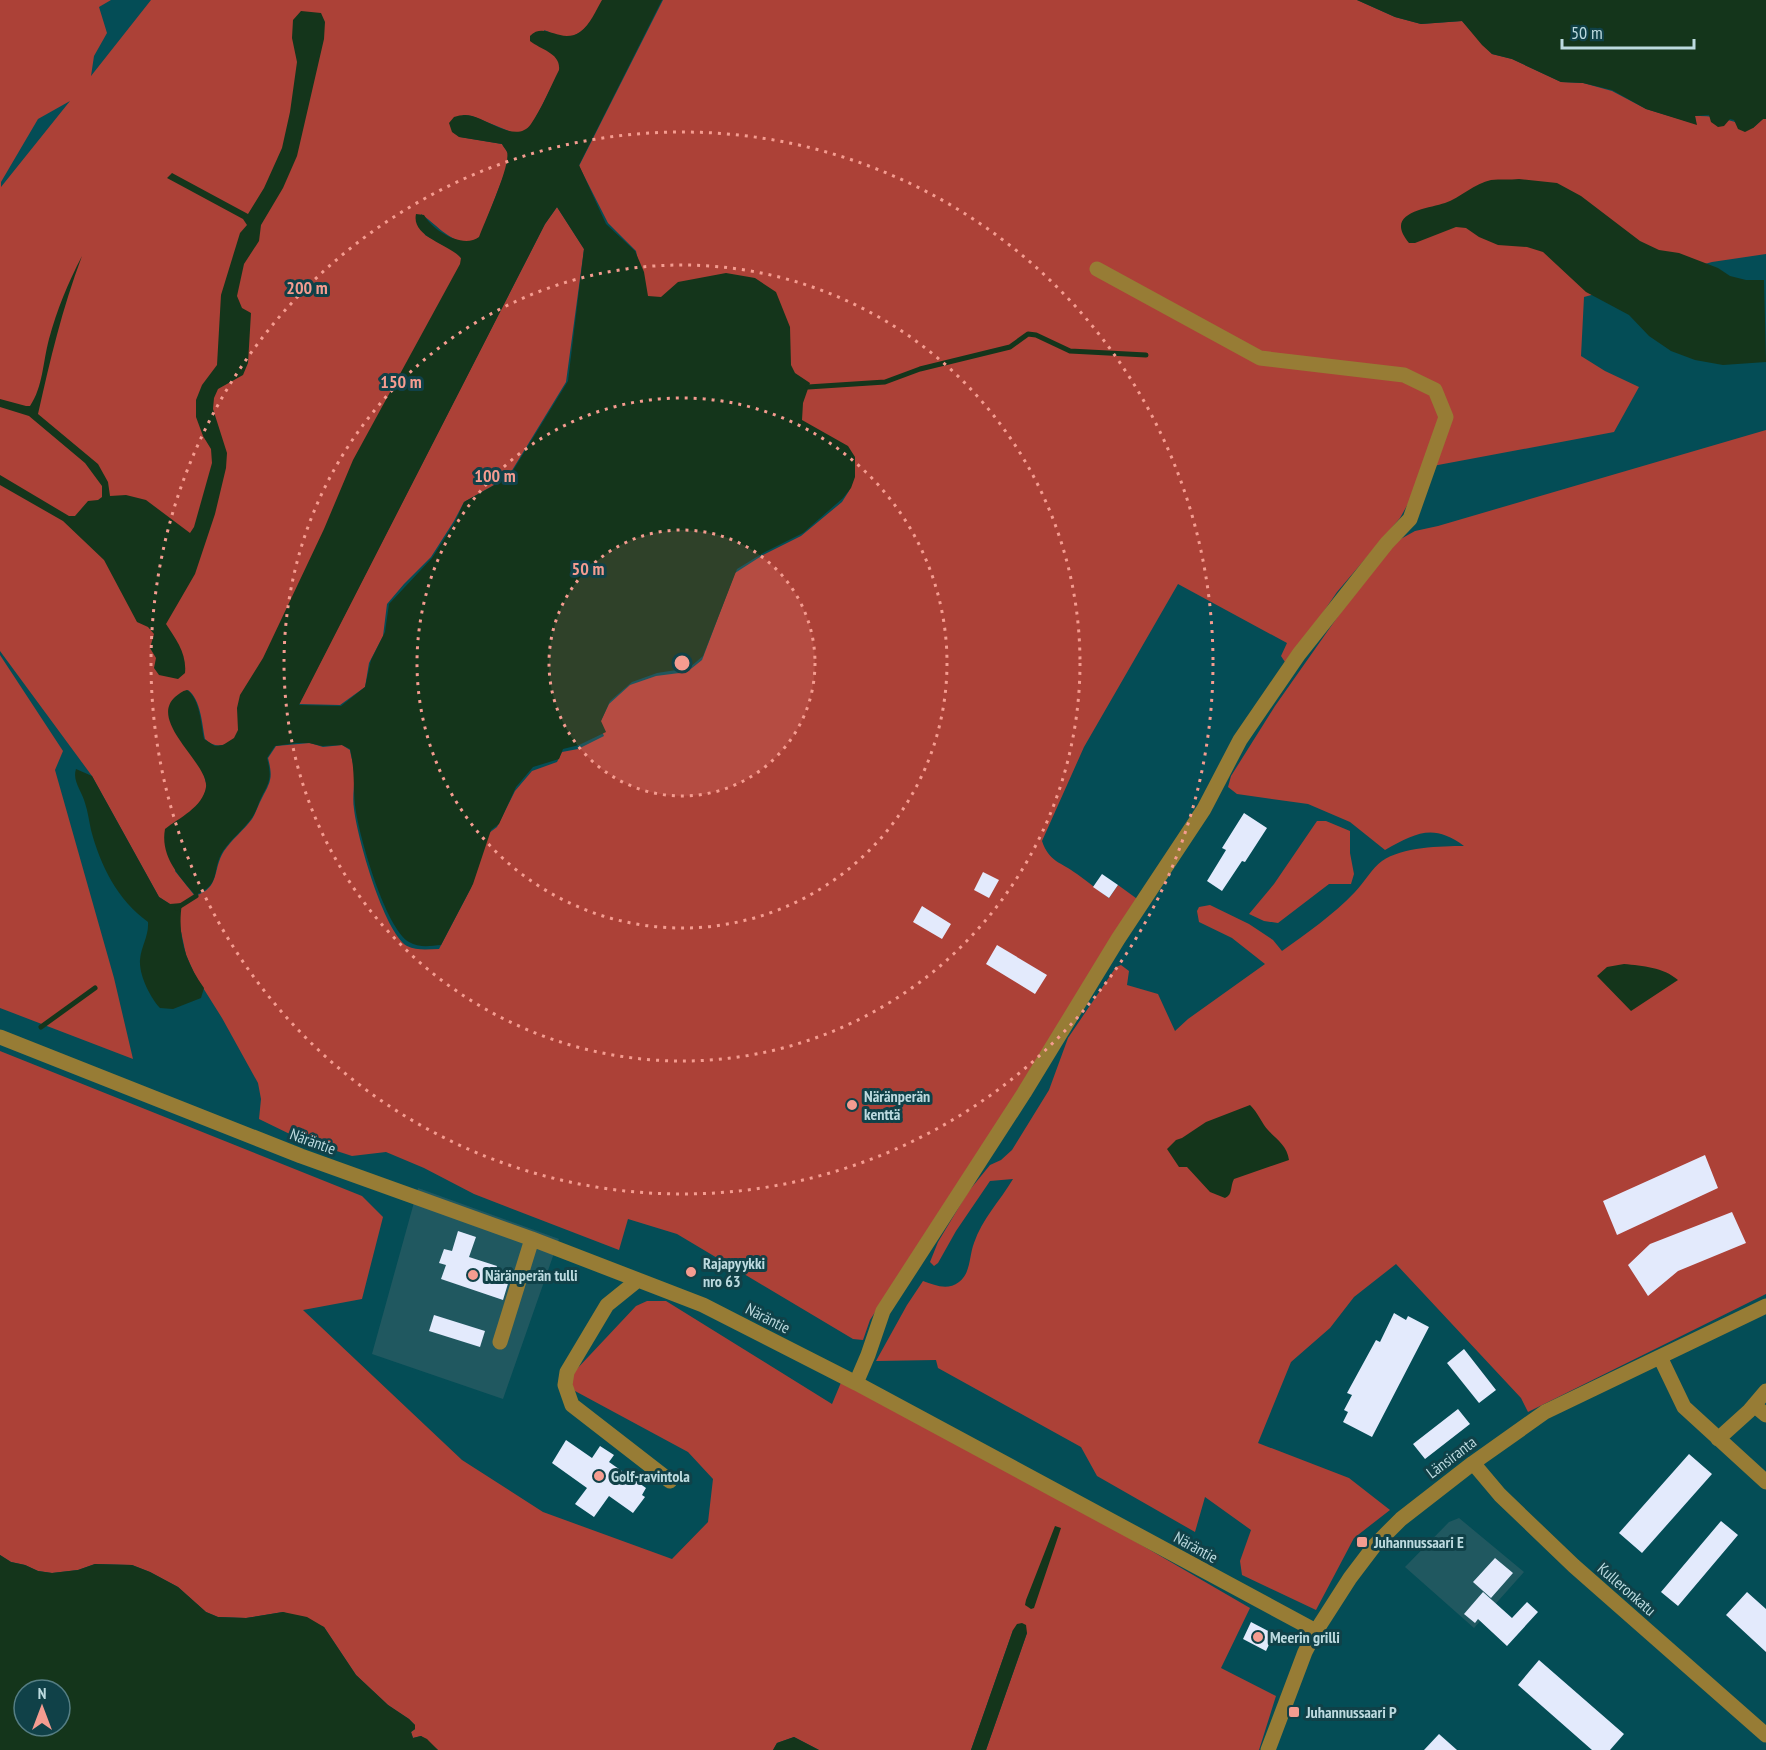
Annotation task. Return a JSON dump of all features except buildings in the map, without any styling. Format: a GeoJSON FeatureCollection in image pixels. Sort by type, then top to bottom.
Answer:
{"type":"FeatureCollection","features":[{"type":"Feature","properties":{"kind":"street"},"geometry":{"type":"LineString","coordinates":[[856,1383],[883,1311],[1024,1093],[1118,939],[1204,809],[1240,740],[1299,654],[1387,543],[1410,519],[1446,417],[1435,390],[1404,375],[1260,358],[1097,270]]}},
{"type":"Feature","properties":{"kind":"street","name":"Näräntie"},"geometry":{"type":"LineString","coordinates":[[12,1042],[300,1156],[532,1239],[703,1305],[856,1383],[1316,1631]]}},
{"type":"Feature","properties":{"kind":"street"},"geometry":{"type":"LineString","coordinates":[[500,1342],[532,1239]]}},
{"type":"Feature","properties":{"kind":"street"},"geometry":{"type":"LineString","coordinates":[[638,1280],[607,1305],[567,1372],[565,1385],[572,1405],[670,1481]]}},
{"type":"Feature","properties":{"kind":"street","name":"Länsiranta"},"geometry":{"type":"LineString","coordinates":[[1268,1750],[1305,1652],[1316,1631],[1350,1578],[1375,1545],[1401,1519],[1473,1462],[1545,1412],[1766,1306]]}},
{"type":"Feature","properties":{"kind":"street"},"geometry":{"type":"LineString","coordinates":[[1660,1357],[1684,1407],[1766,1482]]}},
{"type":"Feature","properties":{"kind":"street"},"geometry":{"type":"LineString","coordinates":[[1718,1439],[1760,1410],[1766,1391]]}},
{"type":"Feature","properties":{"kind":"street","name":"Kulleronkatu"},"geometry":{"type":"LineString","coordinates":[[1473,1462],[1500,1495],[1574,1566],[1766,1735]]}},
{"type":"Feature","properties":{"kind":"shaded area"},"geometry":{"type":"Polygon","coordinates":[[[0,0],[111,0],[99,7],[107,33],[94,56],[91,76],[151,0],[603,0],[588,25],[577,34],[562,37],[544,30],[549,46],[559,62],[560,70],[531,127],[521,133],[511,132],[472,116],[463,115],[453,132],[460,137],[502,144],[508,153],[508,164],[480,237],[464,242],[456,240],[421,214],[425,235],[456,252],[461,258],[461,264],[235,739],[220,745],[205,739],[196,700],[188,690],[183,692],[207,787],[175,871],[195,896],[209,888],[224,851],[253,817],[269,783],[271,775],[268,758],[276,746],[310,743],[323,747],[342,745],[350,750],[354,769],[353,804],[356,822],[373,883],[389,923],[398,937],[407,946],[419,949],[439,949],[471,888],[489,833],[497,827],[515,791],[532,771],[557,762],[562,752],[578,749],[604,736],[599,725],[609,704],[630,685],[656,676],[687,672],[702,660],[735,573],[763,555],[801,536],[842,502],[853,481],[800,424],[659,300],[646,300],[636,251],[608,223],[579,166],[663,0],[1357,0],[1395,17],[1421,24],[1462,21],[1492,54],[1512,59],[1561,82],[1583,83],[1612,91],[1646,109],[1696,124],[1695,116],[1718,118],[1753,128],[1766,119],[1766,254],[1712,262],[1584,297],[1581,356],[1605,371],[1639,387],[1614,432],[1422,468],[1413,495],[1400,518],[1337,592],[1287,665],[1281,656],[1287,643],[1178,584],[1084,747],[1042,841],[1052,858],[1109,898],[1118,885],[1140,901],[870,1320],[863,1340],[853,1339],[677,1234],[628,1219],[619,1250],[474,1194],[424,1168],[386,1152],[352,1156],[300,1139],[259,1119],[261,1099],[258,1083],[195,975],[186,955],[179,922],[170,904],[159,897],[92,776],[0,651],[0,0]],[[70,101],[38,119],[1,182],[1,187],[70,101]]]}},
{"type":"Feature","properties":{"kind":"shaded area"},"geometry":{"type":"Polygon","coordinates":[[[602,0],[662,0],[579,165],[606,224],[635,251],[644,272],[648,296],[661,297],[678,282],[726,273],[755,278],[776,292],[790,327],[791,365],[795,373],[810,383],[803,403],[802,420],[848,446],[855,457],[855,477],[851,488],[843,498],[803,533],[737,569],[703,656],[689,668],[657,673],[632,682],[610,701],[601,721],[606,732],[579,745],[563,749],[559,759],[533,767],[516,787],[499,824],[491,830],[473,884],[441,945],[421,946],[409,942],[391,919],[374,879],[361,836],[355,805],[350,749],[342,745],[322,746],[296,743],[275,746],[267,758],[270,775],[268,783],[254,814],[223,851],[213,882],[195,895],[177,873],[168,857],[164,839],[165,829],[195,806],[206,787],[199,767],[174,730],[169,718],[169,707],[175,697],[187,690],[195,699],[204,739],[215,746],[223,745],[234,738],[238,730],[237,708],[240,695],[263,658],[324,529],[353,460],[460,264],[461,258],[419,229],[416,214],[424,215],[434,227],[457,240],[465,241],[479,237],[505,169],[507,152],[502,144],[459,137],[452,132],[449,123],[454,117],[467,115],[503,129],[518,132],[525,130],[539,111],[559,70],[559,64],[554,56],[530,41],[530,36],[541,31],[566,36],[580,32],[590,21],[602,0]],[[557,207],[545,224],[299,705],[341,706],[365,687],[371,660],[385,632],[389,604],[432,558],[455,522],[464,502],[509,477],[568,381],[584,249],[557,207]]]}},
{"type":"Feature","properties":{"kind":"shaded area"},"geometry":{"type":"Polygon","coordinates":[[[1357,0],[1766,0],[1766,119],[1745,132],[1738,129],[1734,120],[1730,119],[1724,126],[1718,127],[1711,122],[1709,115],[1695,116],[1697,125],[1646,109],[1612,90],[1583,83],[1561,82],[1512,59],[1492,54],[1462,21],[1421,24],[1395,17],[1357,0]]]}},
{"type":"Feature","properties":{"kind":"shaded area"},"geometry":{"type":"Polygon","coordinates":[[[301,11],[321,13],[325,22],[324,39],[297,156],[283,188],[261,225],[259,241],[244,264],[237,296],[242,308],[251,313],[248,363],[243,375],[218,389],[213,409],[227,453],[226,468],[215,514],[195,574],[166,624],[180,647],[184,659],[185,673],[178,679],[159,675],[154,668],[156,658],[150,648],[154,634],[148,627],[137,622],[104,560],[63,521],[0,485],[0,475],[69,516],[75,516],[88,501],[102,497],[102,486],[85,463],[29,416],[0,407],[0,399],[30,406],[40,382],[56,317],[82,256],[68,295],[38,414],[98,464],[108,482],[110,496],[126,495],[146,500],[190,533],[194,527],[212,463],[211,449],[196,417],[196,400],[202,385],[217,365],[221,295],[240,233],[247,225],[243,219],[167,178],[172,173],[248,214],[264,188],[282,148],[297,62],[292,38],[293,20],[301,11]]]}},
{"type":"Feature","properties":{"kind":"shaded area"},"geometry":{"type":"Polygon","coordinates":[[[1519,179],[1557,183],[1581,196],[1640,241],[1659,250],[1679,253],[1718,268],[1730,276],[1746,280],[1764,280],[1766,362],[1723,365],[1695,360],[1671,351],[1649,336],[1629,315],[1586,292],[1543,252],[1527,247],[1498,245],[1479,237],[1466,228],[1456,227],[1415,243],[1409,243],[1402,233],[1401,225],[1404,218],[1410,214],[1451,201],[1485,182],[1519,179]]]}},
{"type":"Feature","properties":{"kind":"shaded area"},"geometry":{"type":"Polygon","coordinates":[[[557,207],[584,249],[566,382],[508,477],[464,502],[431,557],[387,604],[383,636],[369,663],[365,687],[340,705],[299,704],[545,224],[557,207]]]}},
{"type":"Feature","properties":{"kind":"shaded area"},"geometry":{"type":"Polygon","coordinates":[[[1766,430],[1766,1294],[1528,1412],[1521,1398],[1396,1264],[1354,1297],[1330,1328],[1291,1362],[1258,1443],[1349,1478],[1390,1510],[1354,1538],[1316,1610],[1242,1575],[1240,1561],[1251,1530],[1205,1497],[1195,1532],[1097,1476],[1081,1447],[938,1368],[936,1360],[876,1361],[923,1281],[950,1286],[959,1282],[966,1274],[977,1234],[1013,1179],[990,1181],[934,1266],[930,1262],[938,1242],[968,1192],[990,1165],[1001,1160],[1012,1150],[1049,1090],[1068,1038],[1116,967],[1121,965],[1129,971],[1127,985],[1158,994],[1175,1031],[1188,1019],[1265,964],[1232,938],[1199,922],[1197,911],[1199,907],[1210,905],[1249,924],[1273,940],[1282,951],[1338,908],[1382,861],[1390,856],[1433,847],[1464,846],[1443,835],[1424,833],[1385,850],[1350,822],[1308,804],[1237,794],[1228,787],[1231,776],[1275,706],[1367,575],[1397,541],[1415,531],[1766,430]]]}},
{"type":"Feature","properties":{"kind":"shaded area"},"geometry":{"type":"Polygon","coordinates":[[[0,655],[63,751],[55,770],[114,978],[133,1059],[0,1008],[0,655]]]}},
{"type":"Feature","properties":{"kind":"shaded area"},"geometry":{"type":"Polygon","coordinates":[[[76,769],[92,776],[159,897],[170,904],[182,903],[181,926],[184,948],[204,988],[201,998],[173,1009],[160,1008],[149,992],[140,966],[148,922],[127,903],[105,869],[95,844],[84,799],[76,782],[76,769]]]}},
{"type":"Feature","properties":{"kind":"shaded area"},"geometry":{"type":"Polygon","coordinates":[[[1317,821],[1326,821],[1350,831],[1350,853],[1354,874],[1351,884],[1329,884],[1278,923],[1264,921],[1249,914],[1274,884],[1317,821]]]}},
{"type":"Feature","properties":{"kind":"shaded area"},"geometry":{"type":"Polygon","coordinates":[[[1624,964],[1659,970],[1678,980],[1631,1011],[1597,976],[1607,967],[1624,964]]]}},
{"type":"Feature","properties":{"kind":"shaded area"},"geometry":{"type":"Polygon","coordinates":[[[0,1051],[362,1196],[383,1217],[362,1299],[303,1310],[462,1460],[543,1512],[672,1559],[708,1522],[713,1479],[688,1452],[575,1391],[571,1385],[574,1372],[636,1306],[647,1301],[666,1301],[832,1404],[845,1373],[1250,1608],[1221,1668],[1276,1696],[1259,1750],[986,1750],[1027,1633],[1013,1630],[971,1750],[819,1750],[794,1737],[777,1743],[773,1750],[438,1750],[421,1736],[413,1738],[411,1732],[415,1729],[415,1725],[388,1705],[356,1675],[324,1627],[283,1612],[246,1618],[218,1617],[206,1612],[178,1587],[132,1565],[95,1564],[78,1570],[52,1573],[11,1562],[0,1555],[0,1051]]]}},
{"type":"Feature","properties":{"kind":"shaded area"},"geometry":{"type":"Polygon","coordinates":[[[1250,1105],[1285,1149],[1289,1160],[1234,1179],[1230,1193],[1225,1198],[1210,1192],[1187,1167],[1179,1167],[1167,1149],[1176,1140],[1206,1122],[1250,1105]]]}},
{"type":"Feature","properties":{"kind":"shaded area"},"geometry":{"type":"Polygon","coordinates":[[[418,1188],[559,1239],[503,1399],[372,1354],[418,1188]]]}},
{"type":"Feature","properties":{"kind":"shaded area"},"geometry":{"type":"Polygon","coordinates":[[[1459,1518],[1524,1572],[1474,1628],[1405,1567],[1449,1522],[1459,1518]]]}},
{"type":"Feature","properties":{"kind":"shaded area"},"geometry":{"type":"Polygon","coordinates":[[[1055,1526],[1061,1528],[1034,1608],[1031,1609],[1025,1605],[1026,1600],[1055,1526]]]}},
{"type":"Feature","properties":{"kind":"shaded area"},"geometry":{"type":"Polygon","coordinates":[[[0,1555],[11,1562],[52,1573],[78,1570],[95,1564],[132,1565],[178,1587],[206,1612],[218,1617],[246,1618],[283,1612],[307,1617],[324,1627],[356,1675],[388,1705],[415,1725],[415,1729],[411,1732],[413,1738],[421,1736],[438,1750],[0,1750],[0,1555]]]}},
{"type":"Feature","properties":{"kind":"shaded area"},"geometry":{"type":"Polygon","coordinates":[[[1017,1624],[1026,1625],[1027,1633],[986,1750],[971,1750],[1013,1630],[1017,1624]]]}},
{"type":"Feature","properties":{"kind":"shaded area"},"geometry":{"type":"Polygon","coordinates":[[[794,1737],[819,1750],[773,1750],[777,1743],[794,1737]]]}},
{"type":"Feature","properties":{"kind":"waterway"},"geometry":{"type":"LineString","coordinates":[[808,387],[885,382],[920,369],[1010,347],[1028,334],[1036,335],[1070,351],[1146,355]]}},
{"type":"Feature","properties":{"kind":"waterway"},"geometry":{"type":"LineString","coordinates":[[177,908],[196,896]]}},
{"type":"Feature","properties":{"kind":"waterway"},"geometry":{"type":"LineString","coordinates":[[41,1027],[95,988]]}},
{"type":"Feature","properties":{"kind":"place","name":"Näränperän kenttä"},"geometry":{"type":"Point","coordinates":[852,1105]}},
{"type":"Feature","properties":{"kind":"place","name":"Rajapyykki nro 63"},"geometry":{"type":"Point","coordinates":[691,1272]}},
{"type":"Feature","properties":{"kind":"place","name":"Näränperän tulli"},"geometry":{"type":"Point","coordinates":[473,1275]}},
{"type":"Feature","properties":{"kind":"place","name":"Golf-ravintola"},"geometry":{"type":"Point","coordinates":[599,1476]}},
{"type":"Feature","properties":{"kind":"place","name":"Juhannussaari E"},"geometry":{"type":"Point","coordinates":[1362,1542]}},
{"type":"Feature","properties":{"kind":"place","name":"Meerin grilli"},"geometry":{"type":"Point","coordinates":[1258,1637]}},
{"type":"Feature","properties":{"kind":"place","name":"Juhannussaari P"},"geometry":{"type":"Point","coordinates":[1294,1712]}}]}
